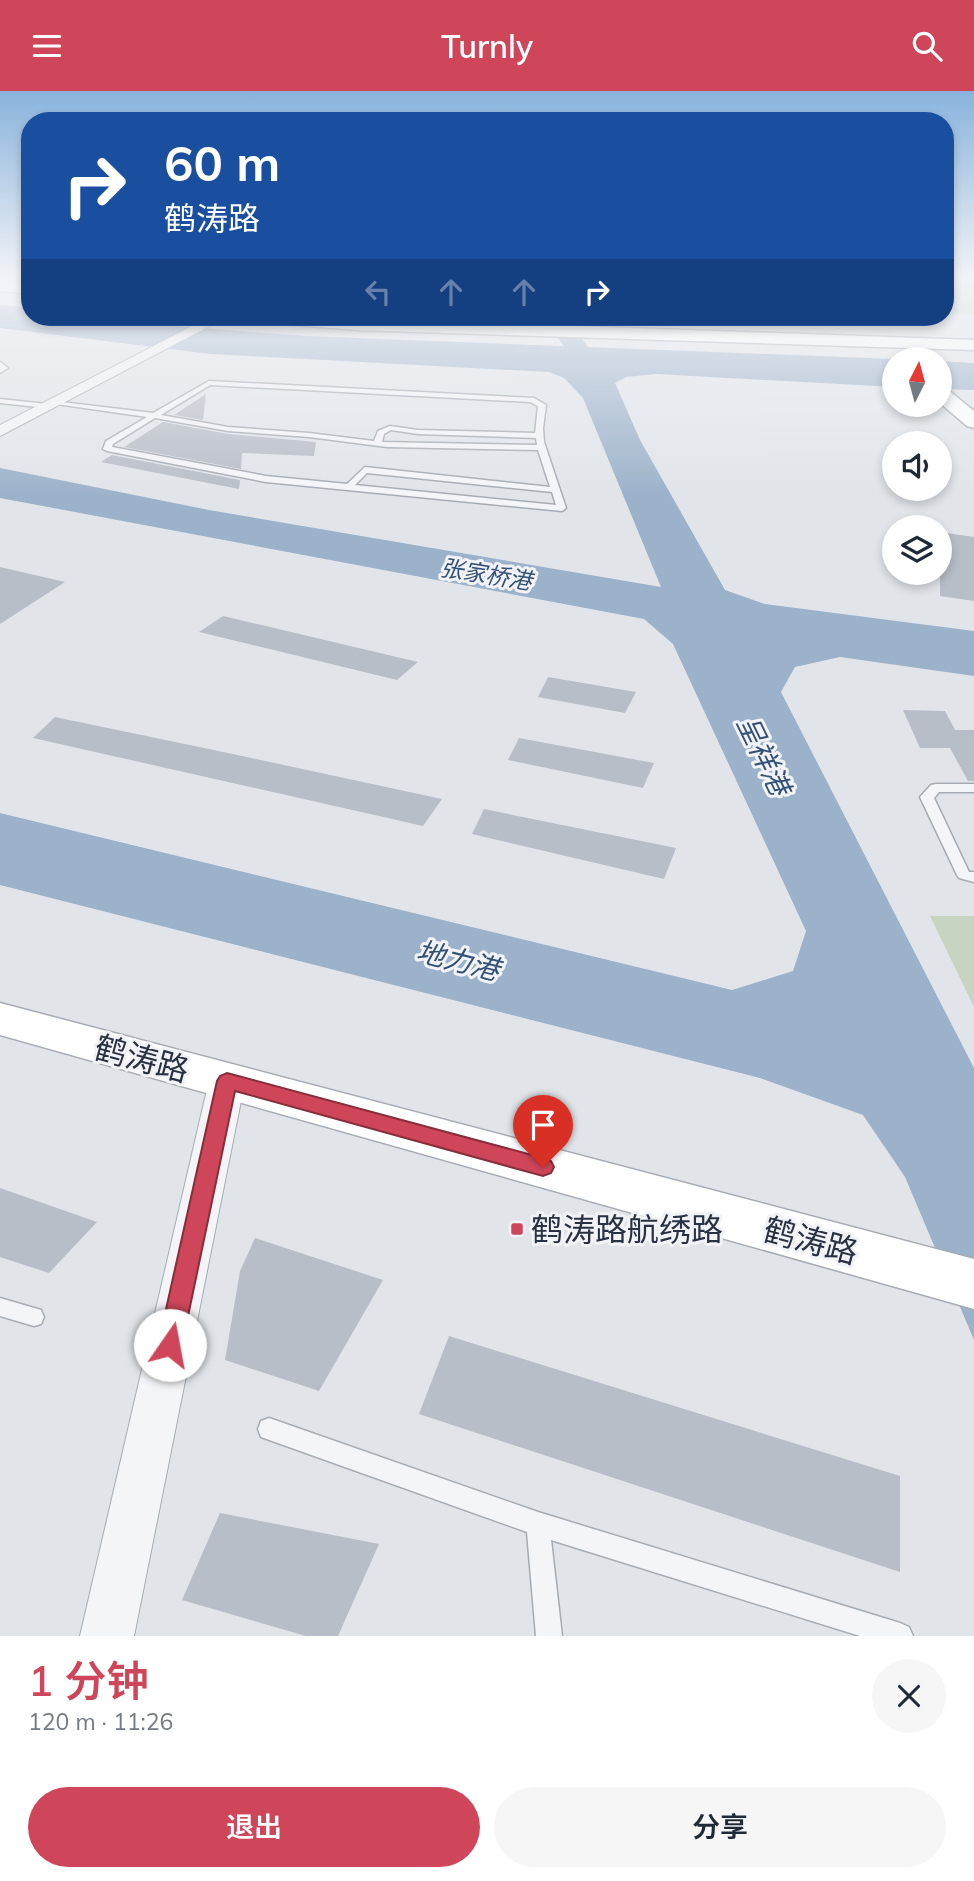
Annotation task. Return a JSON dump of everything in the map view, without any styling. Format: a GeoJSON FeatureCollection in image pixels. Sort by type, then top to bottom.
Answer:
{"type":"FeatureCollection","features":[{"type":"Feature","properties":{"kind":"street"},"geometry":{"type":"LineString","coordinates":[[0,431],[152,351]]}},
{"type":"Feature","properties":{"kind":"street"},"geometry":{"type":"LineString","coordinates":[[956,402],[974,422]]}},
{"type":"Feature","properties":{"kind":"street","name":"鹤涛路"},"geometry":{"type":"LineString","coordinates":[[0,1019],[974,1284]]}},
{"type":"Feature","properties":{"kind":"street"},"geometry":{"type":"LineString","coordinates":[[107,1636],[227,1081]]}},
{"type":"Feature","properties":{"kind":"lane"},"geometry":{"type":"LineString","coordinates":[[0,363],[5,368],[0,371]]}},
{"type":"Feature","properties":{"kind":"lane"},"geometry":{"type":"LineString","coordinates":[[209,383],[531,400],[542,405],[540,436],[562,508],[266,479],[107,449],[109,443],[209,383]]}},
{"type":"Feature","properties":{"kind":"lane"},"geometry":{"type":"LineString","coordinates":[[0,401],[50,404],[155,416],[228,429],[309,435],[377,444],[542,448]]}},
{"type":"Feature","properties":{"kind":"lane"},"geometry":{"type":"LineString","coordinates":[[377,444],[381,433],[390,428],[418,432],[540,436]]}},
{"type":"Feature","properties":{"kind":"lane"},"geometry":{"type":"LineString","coordinates":[[350,486],[365,470],[556,490]]}},
{"type":"Feature","properties":{"kind":"lane"},"geometry":{"type":"LineString","coordinates":[[974,787],[936,787],[928,797],[964,875],[974,877]]}},
{"type":"Feature","properties":{"kind":"lane"},"geometry":{"type":"LineString","coordinates":[[0,1307],[34,1317]]}},
{"type":"Feature","properties":{"kind":"lane"},"geometry":{"type":"LineString","coordinates":[[269,1429],[538,1524],[900,1636]]}},
{"type":"Feature","properties":{"kind":"lane"},"geometry":{"type":"LineString","coordinates":[[538,1524],[548,1636]]}},
{"type":"Feature","properties":{"kind":"green space"},"geometry":{"type":"Polygon","coordinates":[[[930,916],[974,916],[974,1007],[930,916]]]}},
{"type":"Feature","properties":{"kind":"water"},"geometry":{"type":"Polygon","coordinates":[[[187,351],[692,351],[882,359],[882,386],[656,374],[626,377],[615,383],[640,440],[725,590],[765,604],[974,631],[974,676],[840,657],[795,667],[781,692],[974,1068],[974,1340],[905,1177],[863,1115],[760,1078],[0,885],[0,813],[732,990],[793,971],[806,931],[673,644],[644,619],[0,498],[0,468],[209,510],[661,587],[583,398],[564,378],[549,372],[187,351]]]}},
{"type":"Feature","properties":{"kind":"water"},"geometry":{"type":"Polygon","coordinates":[[[952,362],[974,363],[974,390],[952,389],[952,362]]]}},
{"type":"Feature","properties":{"kind":"building"},"geometry":{"type":"Polygon","coordinates":[[[206,394],[203,420],[174,415],[206,394]]]}},
{"type":"Feature","properties":{"kind":"building"},"geometry":{"type":"Polygon","coordinates":[[[163,422],[228,434],[316,442],[314,456],[242,453],[241,469],[124,447],[163,422]]]}},
{"type":"Feature","properties":{"kind":"building"},"geometry":{"type":"Polygon","coordinates":[[[112,455],[240,480],[239,489],[101,462],[112,455]]]}},
{"type":"Feature","properties":{"kind":"building"},"geometry":{"type":"Polygon","coordinates":[[[952,534],[974,537],[974,601],[940,596],[940,585],[952,585],[952,534]]]}},
{"type":"Feature","properties":{"kind":"building"},"geometry":{"type":"Polygon","coordinates":[[[0,567],[65,582],[0,624],[0,567]]]}},
{"type":"Feature","properties":{"kind":"building"},"geometry":{"type":"Polygon","coordinates":[[[223,616],[418,662],[397,680],[199,632],[223,616]]]}},
{"type":"Feature","properties":{"kind":"building"},"geometry":{"type":"Polygon","coordinates":[[[548,677],[636,692],[625,713],[538,697],[548,677]]]}},
{"type":"Feature","properties":{"kind":"building"},"geometry":{"type":"Polygon","coordinates":[[[903,710],[945,711],[955,730],[974,730],[974,781],[968,781],[950,748],[920,748],[903,710]]]}},
{"type":"Feature","properties":{"kind":"building"},"geometry":{"type":"Polygon","coordinates":[[[55,717],[442,799],[423,826],[33,738],[55,717]]]}},
{"type":"Feature","properties":{"kind":"building"},"geometry":{"type":"Polygon","coordinates":[[[519,738],[654,763],[643,788],[508,760],[519,738]]]}},
{"type":"Feature","properties":{"kind":"building"},"geometry":{"type":"Polygon","coordinates":[[[484,809],[676,848],[664,879],[472,834],[484,809]]]}},
{"type":"Feature","properties":{"kind":"building"},"geometry":{"type":"Polygon","coordinates":[[[0,1188],[97,1222],[49,1273],[0,1257],[0,1188]]]}},
{"type":"Feature","properties":{"kind":"building"},"geometry":{"type":"Polygon","coordinates":[[[255,1238],[383,1280],[319,1391],[225,1360],[240,1271],[255,1238]]]}},
{"type":"Feature","properties":{"kind":"building"},"geometry":{"type":"Polygon","coordinates":[[[449,1336],[900,1476],[900,1572],[419,1414],[449,1336]]]}},
{"type":"Feature","properties":{"kind":"building"},"geometry":{"type":"Polygon","coordinates":[[[220,1513],[379,1544],[338,1636],[306,1636],[182,1600],[220,1513]]]}},
{"type":"Feature","properties":{"kind":"waterway","name":"呈祥港"},"geometry":{"type":"LineString","coordinates":[[579,351],[604,406]]}},
{"type":"Feature","properties":{"kind":"place","name":"鹤涛路航绣路"},"geometry":{"type":"Point","coordinates":[517,1229]}},
{"type":"Feature","properties":{"kind":"route"},"geometry":{"type":"LineString","coordinates":[[170,1345],[227,1081],[543,1167]]}},
{"type":"Feature","properties":{"kind":"water label","name":"张家桥港"},"geometry":{"type":"Point","coordinates":[486,574]}},
{"type":"Feature","properties":{"kind":"water label","name":"地力港"},"geometry":{"type":"Point","coordinates":[458,960]}}]}
